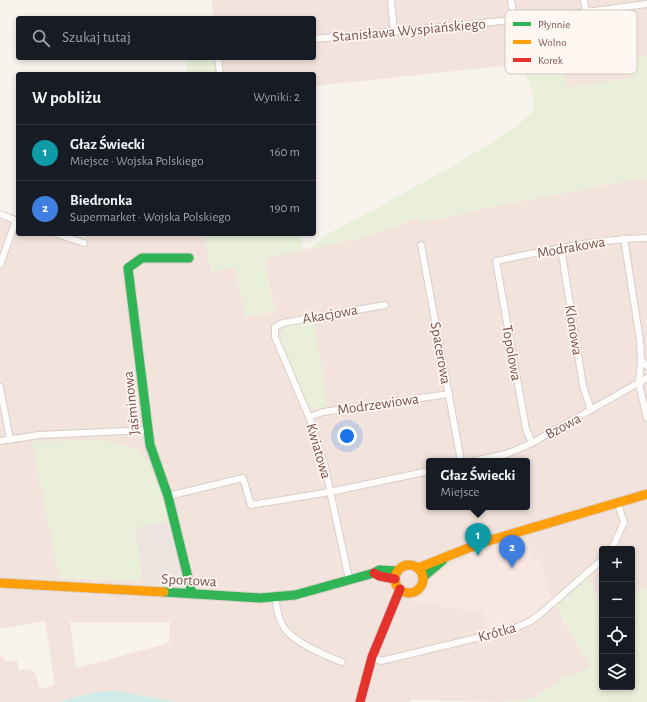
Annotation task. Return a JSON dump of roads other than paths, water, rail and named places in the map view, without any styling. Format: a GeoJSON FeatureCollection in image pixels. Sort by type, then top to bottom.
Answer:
{"type":"FeatureCollection","features":[{"type":"Feature","properties":{"kind":"street"},"geometry":{"type":"LineString","coordinates":[[391,0],[394,32]]}},
{"type":"Feature","properties":{"kind":"street"},"geometry":{"type":"LineString","coordinates":[[511,0],[512,10]]}},
{"type":"Feature","properties":{"kind":"street"},"geometry":{"type":"LineString","coordinates":[[584,0],[586,10]]}},
{"type":"Feature","properties":{"kind":"street","name":"Stanisława Wyspiańskiego"},"geometry":{"type":"LineString","coordinates":[[596,10],[629,3],[647,4]]}},
{"type":"Feature","properties":{"kind":"street","name":"Stanisława Wyspiańskiego"},"geometry":{"type":"LineString","coordinates":[[316,39],[505,21]]}},
{"type":"Feature","properties":{"kind":"street"},"geometry":{"type":"LineString","coordinates":[[218,60],[220,72]]}},
{"type":"Feature","properties":{"kind":"street"},"geometry":{"type":"LineString","coordinates":[[0,214],[16,220]]}},
{"type":"Feature","properties":{"kind":"street"},"geometry":{"type":"LineString","coordinates":[[0,264],[16,223]]}},
{"type":"Feature","properties":{"kind":"street"},"geometry":{"type":"LineString","coordinates":[[63,236],[84,243]]}},
{"type":"Feature","properties":{"kind":"street"},"geometry":{"type":"LineString","coordinates":[[624,238],[633,293],[641,360],[639,384],[647,418]]}},
{"type":"Feature","properties":{"kind":"street","name":"Modrakowa"},"geometry":{"type":"LineString","coordinates":[[496,261],[561,248],[624,238],[647,238]]}},
{"type":"Feature","properties":{"kind":"street","name":"Spacerowa"},"geometry":{"type":"LineString","coordinates":[[422,245],[460,458]]}},
{"type":"Feature","properties":{"kind":"street","name":"Klonowa"},"geometry":{"type":"LineString","coordinates":[[561,248],[583,386],[592,410]]}},
{"type":"Feature","properties":{"kind":"street","name":"Jaśminowa"},"geometry":{"type":"LineString","coordinates":[[189,258],[142,258],[128,268],[147,430],[150,445],[168,496],[192,594]]}},
{"type":"Feature","properties":{"kind":"street","name":"Topolowa"},"geometry":{"type":"LineString","coordinates":[[496,261],[526,428],[532,443]]}},
{"type":"Feature","properties":{"kind":"street","name":"Akacjowa"},"geometry":{"type":"LineString","coordinates":[[275,327],[283,323],[385,305]]}},
{"type":"Feature","properties":{"kind":"street","name":"Kwiatowa"},"geometry":{"type":"LineString","coordinates":[[275,327],[275,337],[309,417],[324,463],[349,579]]}},
{"type":"Feature","properties":{"kind":"street"},"geometry":{"type":"LineString","coordinates":[[641,360],[647,366]]}},
{"type":"Feature","properties":{"kind":"street","name":"Bzowa"},"geometry":{"type":"LineString","coordinates":[[488,458],[506,454],[532,443],[639,384],[647,378]]}},
{"type":"Feature","properties":{"kind":"street"},"geometry":{"type":"LineString","coordinates":[[0,387],[10,440]]}},
{"type":"Feature","properties":{"kind":"street","name":"Modrzewiowa"},"geometry":{"type":"LineString","coordinates":[[309,417],[323,412],[448,394]]}},
{"type":"Feature","properties":{"kind":"street"},"geometry":{"type":"LineString","coordinates":[[0,442],[39,435],[147,430]]}},
{"type":"Feature","properties":{"kind":"street"},"geometry":{"type":"LineString","coordinates":[[168,496],[243,478],[251,505],[330,492],[426,472]]}},
{"type":"Feature","properties":{"kind":"street"},"geometry":{"type":"LineString","coordinates":[[404,591],[419,588],[423,577],[444,560],[481,543],[647,494]]}},
{"type":"Feature","properties":{"kind":"street"},"geometry":{"type":"LineString","coordinates":[[613,546],[624,522],[617,502]]}},
{"type":"Feature","properties":{"kind":"street"},"geometry":{"type":"LineString","coordinates":[[404,591],[397,575],[407,565],[418,568],[430,562],[444,560]]}},
{"type":"Feature","properties":{"kind":"street","name":"Krótka"},"geometry":{"type":"LineString","coordinates":[[372,657],[381,661],[510,630],[539,615],[599,563]]}},
{"type":"Feature","properties":{"kind":"street"},"geometry":{"type":"LineString","coordinates":[[418,568],[423,577]]}},
{"type":"Feature","properties":{"kind":"street","name":"Sportowa"},"geometry":{"type":"LineString","coordinates":[[0,583],[192,594],[275,597],[316,590],[349,579],[374,573],[379,576],[397,575]]}},
{"type":"Feature","properties":{"kind":"street"},"geometry":{"type":"LineString","coordinates":[[360,702],[372,657],[404,591]]}},
{"type":"Feature","properties":{"kind":"street"},"geometry":{"type":"LineString","coordinates":[[275,597],[278,617],[286,630],[310,648],[342,662]]}},
{"type":"Feature","properties":{"kind":"water"},"geometry":{"type":"Polygon","coordinates":[[[118,691],[176,702],[58,702],[96,692],[118,691]]]}},
{"type":"Feature","properties":{"kind":"place","name":"Głaz Świecki"},"geometry":{"type":"Point","coordinates":[478,556]}},
{"type":"Feature","properties":{"kind":"place","name":"Biedronka"},"geometry":{"type":"Point","coordinates":[512,568]}}]}
